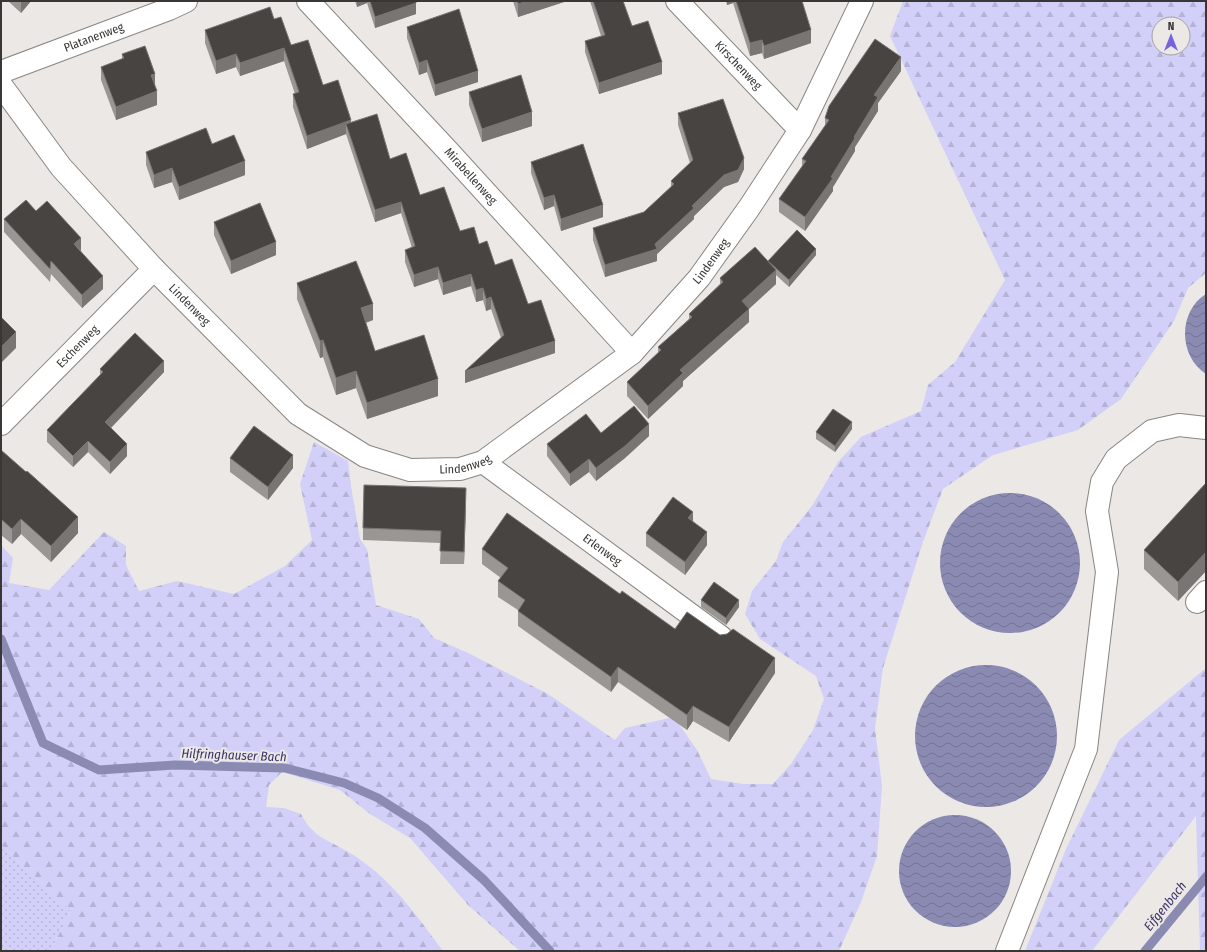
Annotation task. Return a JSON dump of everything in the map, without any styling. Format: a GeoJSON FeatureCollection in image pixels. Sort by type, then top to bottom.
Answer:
{"type":"FeatureCollection","features":[{"type":"Feature","properties":{"kind":"street","name":"Platanenweg"},"geometry":{"type":"LineString","coordinates":[[1,72],[169,10],[186,1]]}},
{"type":"Feature","properties":{"kind":"street","name":"Mirabellenweg"},"geometry":{"type":"LineString","coordinates":[[308,1],[448,150],[632,353]]}},
{"type":"Feature","properties":{"kind":"street","name":"Kirschenweg"},"geometry":{"type":"LineString","coordinates":[[677,1],[800,130]]}},
{"type":"Feature","properties":{"kind":"street","name":"Lindenweg"},"geometry":{"type":"LineString","coordinates":[[1,85],[61,167],[154,269],[298,414],[365,456],[410,470],[460,470],[483,462],[632,353],[699,278],[749,208],[800,130],[862,1]]}},
{"type":"Feature","properties":{"kind":"street","name":"Eschenweg"},"geometry":{"type":"LineString","coordinates":[[1,424],[154,269]]}},
{"type":"Feature","properties":{"kind":"street"},"geometry":{"type":"LineString","coordinates":[[1007,951],[1086,749],[1107,572],[1097,511],[1102,482],[1116,459],[1152,431],[1179,426],[1206,428]]}},
{"type":"Feature","properties":{"kind":"street","name":"Erlenweg"},"geometry":{"type":"LineString","coordinates":[[483,462],[722,638]]}},
{"type":"Feature","properties":{"kind":"green space"},"geometry":{"type":"Polygon","coordinates":[[[903,1],[1206,1],[1206,273],[1188,288],[1174,321],[1121,399],[1078,430],[993,455],[943,489],[923,542],[883,668],[875,728],[882,786],[877,856],[861,902],[839,951],[520,951],[468,905],[410,838],[370,814],[340,790],[282,772],[269,785],[266,807],[284,808],[301,814],[311,828],[322,838],[360,859],[375,871],[403,899],[443,951],[50,951],[71,911],[1,845],[1,545],[13,558],[9,583],[49,590],[104,532],[126,546],[126,565],[139,591],[177,581],[234,594],[285,566],[312,540],[300,484],[314,442],[348,461],[360,539],[367,549],[376,605],[419,619],[434,638],[468,653],[548,694],[615,740],[625,728],[674,717],[697,750],[711,779],[743,784],[773,784],[791,764],[813,730],[824,699],[816,676],[760,639],[745,614],[752,591],[776,561],[783,542],[812,506],[838,462],[861,437],[921,411],[928,385],[955,362],[1005,280],[890,36],[903,1]]]}},
{"type":"Feature","properties":{"kind":"green space"},"geometry":{"type":"Polygon","coordinates":[[[1206,668],[1206,951],[1200,951],[1196,816],[1092,951],[1025,951],[1066,849],[1119,740],[1206,668]]]}},
{"type":"Feature","properties":{"kind":"green space"},"geometry":{"type":"Polygon","coordinates":[[[1,845],[71,911],[50,951],[1,951],[1,845]]]}},
{"type":"Feature","properties":{"kind":"water"},"geometry":{"type":"Polygon","coordinates":[[[1206,294],[1206,374],[1197,366],[1190,356],[1186,345],[1185,334],[1186,322],[1190,311],[1206,294]]]}},
{"type":"Feature","properties":{"kind":"water"},"geometry":{"type":"Polygon","coordinates":[[[1017,493],[1037,498],[1060,513],[1075,536],[1079,549],[1079,577],[1075,590],[1060,613],[1037,628],[1024,632],[1003,633],[983,628],[960,613],[945,590],[941,577],[940,556],[945,536],[960,513],[983,498],[996,494],[1017,493]]]}},
{"type":"Feature","properties":{"kind":"water"},"geometry":{"type":"Polygon","coordinates":[[[979,665],[993,665],[1007,668],[1019,673],[1031,681],[1041,691],[1052,709],[1056,722],[1056,750],[1052,763],[1041,781],[1031,791],[1019,799],[1007,804],[993,807],[979,807],[965,804],[953,799],[941,791],[931,781],[923,769],[918,757],[915,743],[915,729],[918,715],[923,703],[931,691],[941,681],[953,673],[965,668],[979,665]]]}},
{"type":"Feature","properties":{"kind":"water"},"geometry":{"type":"Polygon","coordinates":[[[955,815],[966,816],[976,820],[986,825],[994,832],[1001,840],[1006,850],[1010,860],[1010,882],[1006,892],[1001,902],[994,910],[986,917],[976,922],[966,926],[955,927],[944,926],[934,922],[924,917],[916,910],[909,902],[904,892],[900,882],[899,871],[900,860],[904,850],[909,840],[916,832],[924,825],[934,820],[944,816],[955,815]]]}},
{"type":"Feature","properties":{"kind":"building"},"geometry":{"type":"Polygon","coordinates":[[[370,1],[416,1],[416,3],[375,17],[370,1]]]}},
{"type":"Feature","properties":{"kind":"building"},"geometry":{"type":"Polygon","coordinates":[[[518,1],[527,1],[518,4],[518,1]]]}},
{"type":"Feature","properties":{"kind":"building"},"geometry":{"type":"Polygon","coordinates":[[[593,1],[623,1],[632,26],[648,21],[662,62],[599,83],[585,41],[605,35],[593,1]]]}},
{"type":"Feature","properties":{"kind":"building"},"geometry":{"type":"Polygon","coordinates":[[[736,1],[802,1],[811,30],[764,46],[762,40],[750,43],[736,1]]]}},
{"type":"Feature","properties":{"kind":"building"},"geometry":{"type":"Polygon","coordinates":[[[270,7],[274,19],[281,17],[291,45],[308,40],[323,85],[338,80],[351,120],[307,136],[293,94],[299,92],[284,48],[240,63],[236,54],[216,61],[205,30],[270,7]]]}},
{"type":"Feature","properties":{"kind":"building"},"geometry":{"type":"Polygon","coordinates":[[[459,9],[478,71],[435,85],[427,60],[419,63],[407,27],[459,9]]]}},
{"type":"Feature","properties":{"kind":"building"},"geometry":{"type":"Polygon","coordinates":[[[875,39],[901,57],[874,95],[878,97],[831,177],[833,178],[805,217],[779,199],[806,161],[802,159],[829,120],[825,118],[829,106],[875,39]]]}},
{"type":"Feature","properties":{"kind":"building"},"geometry":{"type":"Polygon","coordinates":[[[145,46],[155,74],[151,75],[157,91],[116,107],[101,67],[124,58],[122,54],[145,46]]]}},
{"type":"Feature","properties":{"kind":"building"},"geometry":{"type":"Polygon","coordinates":[[[521,75],[532,112],[482,129],[469,92],[521,75]]]}},
{"type":"Feature","properties":{"kind":"building"},"geometry":{"type":"Polygon","coordinates":[[[723,99],[744,158],[738,170],[724,175],[692,206],[694,208],[655,244],[657,249],[605,265],[593,228],[644,212],[674,184],[671,181],[693,160],[678,113],[723,99]]]}},
{"type":"Feature","properties":{"kind":"building"},"geometry":{"type":"Polygon","coordinates":[[[377,114],[390,159],[406,153],[420,195],[444,187],[460,231],[474,227],[479,244],[487,241],[495,265],[512,259],[528,304],[541,300],[555,341],[465,371],[504,335],[491,297],[486,299],[483,288],[476,290],[471,274],[443,283],[438,267],[414,275],[405,250],[415,246],[401,202],[375,210],[346,124],[377,114]]]}},
{"type":"Feature","properties":{"kind":"building"},"geometry":{"type":"Polygon","coordinates":[[[206,128],[212,144],[234,135],[245,161],[179,187],[172,168],[154,175],[146,152],[206,128]]]}},
{"type":"Feature","properties":{"kind":"building"},"geometry":{"type":"Polygon","coordinates":[[[583,144],[603,205],[561,219],[554,195],[544,198],[531,162],[583,144]]]}},
{"type":"Feature","properties":{"kind":"building"},"geometry":{"type":"Polygon","coordinates":[[[26,200],[36,211],[47,201],[81,238],[74,244],[103,276],[82,295],[51,261],[50,269],[4,219],[26,200]]]}},
{"type":"Feature","properties":{"kind":"building"},"geometry":{"type":"Polygon","coordinates":[[[260,203],[276,242],[231,261],[214,222],[260,203]]]}},
{"type":"Feature","properties":{"kind":"building"},"geometry":{"type":"Polygon","coordinates":[[[797,230],[816,249],[789,280],[768,261],[797,230]]]}},
{"type":"Feature","properties":{"kind":"building"},"geometry":{"type":"Polygon","coordinates":[[[755,247],[776,270],[742,301],[749,309],[680,370],[683,373],[648,406],[627,382],[661,350],[658,347],[692,317],[689,314],[723,282],[720,278],[755,247]]]}},
{"type":"Feature","properties":{"kind":"building"},"geometry":{"type":"Polygon","coordinates":[[[356,261],[373,304],[361,308],[375,351],[424,335],[438,379],[367,403],[356,371],[336,378],[323,340],[320,341],[297,283],[356,261]]]}},
{"type":"Feature","properties":{"kind":"building"},"geometry":{"type":"Polygon","coordinates":[[[1,317],[16,332],[1,347],[1,317]]]}},
{"type":"Feature","properties":{"kind":"building"},"geometry":{"type":"Polygon","coordinates":[[[135,333],[164,361],[105,422],[127,444],[110,462],[88,441],[73,456],[47,430],[103,372],[100,369],[135,333]]]}},
{"type":"Feature","properties":{"kind":"building"},"geometry":{"type":"Polygon","coordinates":[[[634,406],[649,424],[625,446],[596,468],[589,459],[570,474],[547,444],[586,414],[601,433],[634,406]]]}},
{"type":"Feature","properties":{"kind":"building"},"geometry":{"type":"Polygon","coordinates":[[[833,409],[852,422],[835,446],[816,432],[833,409]]]}},
{"type":"Feature","properties":{"kind":"building"},"geometry":{"type":"Polygon","coordinates":[[[254,426],[293,455],[268,487],[230,458],[254,426]]]}},
{"type":"Feature","properties":{"kind":"building"},"geometry":{"type":"Polygon","coordinates":[[[1,450],[26,472],[27,471],[78,517],[51,546],[21,519],[12,529],[1,519],[1,450]]]}},
{"type":"Feature","properties":{"kind":"building"},"geometry":{"type":"Polygon","coordinates":[[[1206,483],[1206,552],[1178,582],[1144,550],[1206,483]]]}},
{"type":"Feature","properties":{"kind":"building"},"geometry":{"type":"Polygon","coordinates":[[[364,485],[466,488],[464,552],[440,551],[441,531],[363,528],[364,485]]]}},
{"type":"Feature","properties":{"kind":"building"},"geometry":{"type":"Polygon","coordinates":[[[673,497],[693,512],[688,518],[707,532],[685,562],[646,533],[673,497]]]}},
{"type":"Feature","properties":{"kind":"building"},"geometry":{"type":"Polygon","coordinates":[[[507,513],[620,594],[622,591],[675,629],[687,612],[720,635],[727,634],[733,629],[775,658],[729,727],[693,706],[687,715],[618,667],[611,677],[518,611],[525,600],[498,581],[508,568],[482,549],[507,513]]]}},
{"type":"Feature","properties":{"kind":"building"},"geometry":{"type":"Polygon","coordinates":[[[714,582],[739,600],[726,618],[701,600],[714,582]]]}},
{"type":"Feature","properties":{"kind":"waterway","name":"Hilfringhauser Bach"},"geometry":{"type":"LineString","coordinates":[[1,639],[43,743],[99,770],[175,765],[285,768],[344,783],[378,798],[425,828],[484,880],[550,951]]}},
{"type":"Feature","properties":{"kind":"waterway","name":"Eifgenbach"},"geometry":{"type":"LineString","coordinates":[[1145,951],[1206,877]]}}]}
